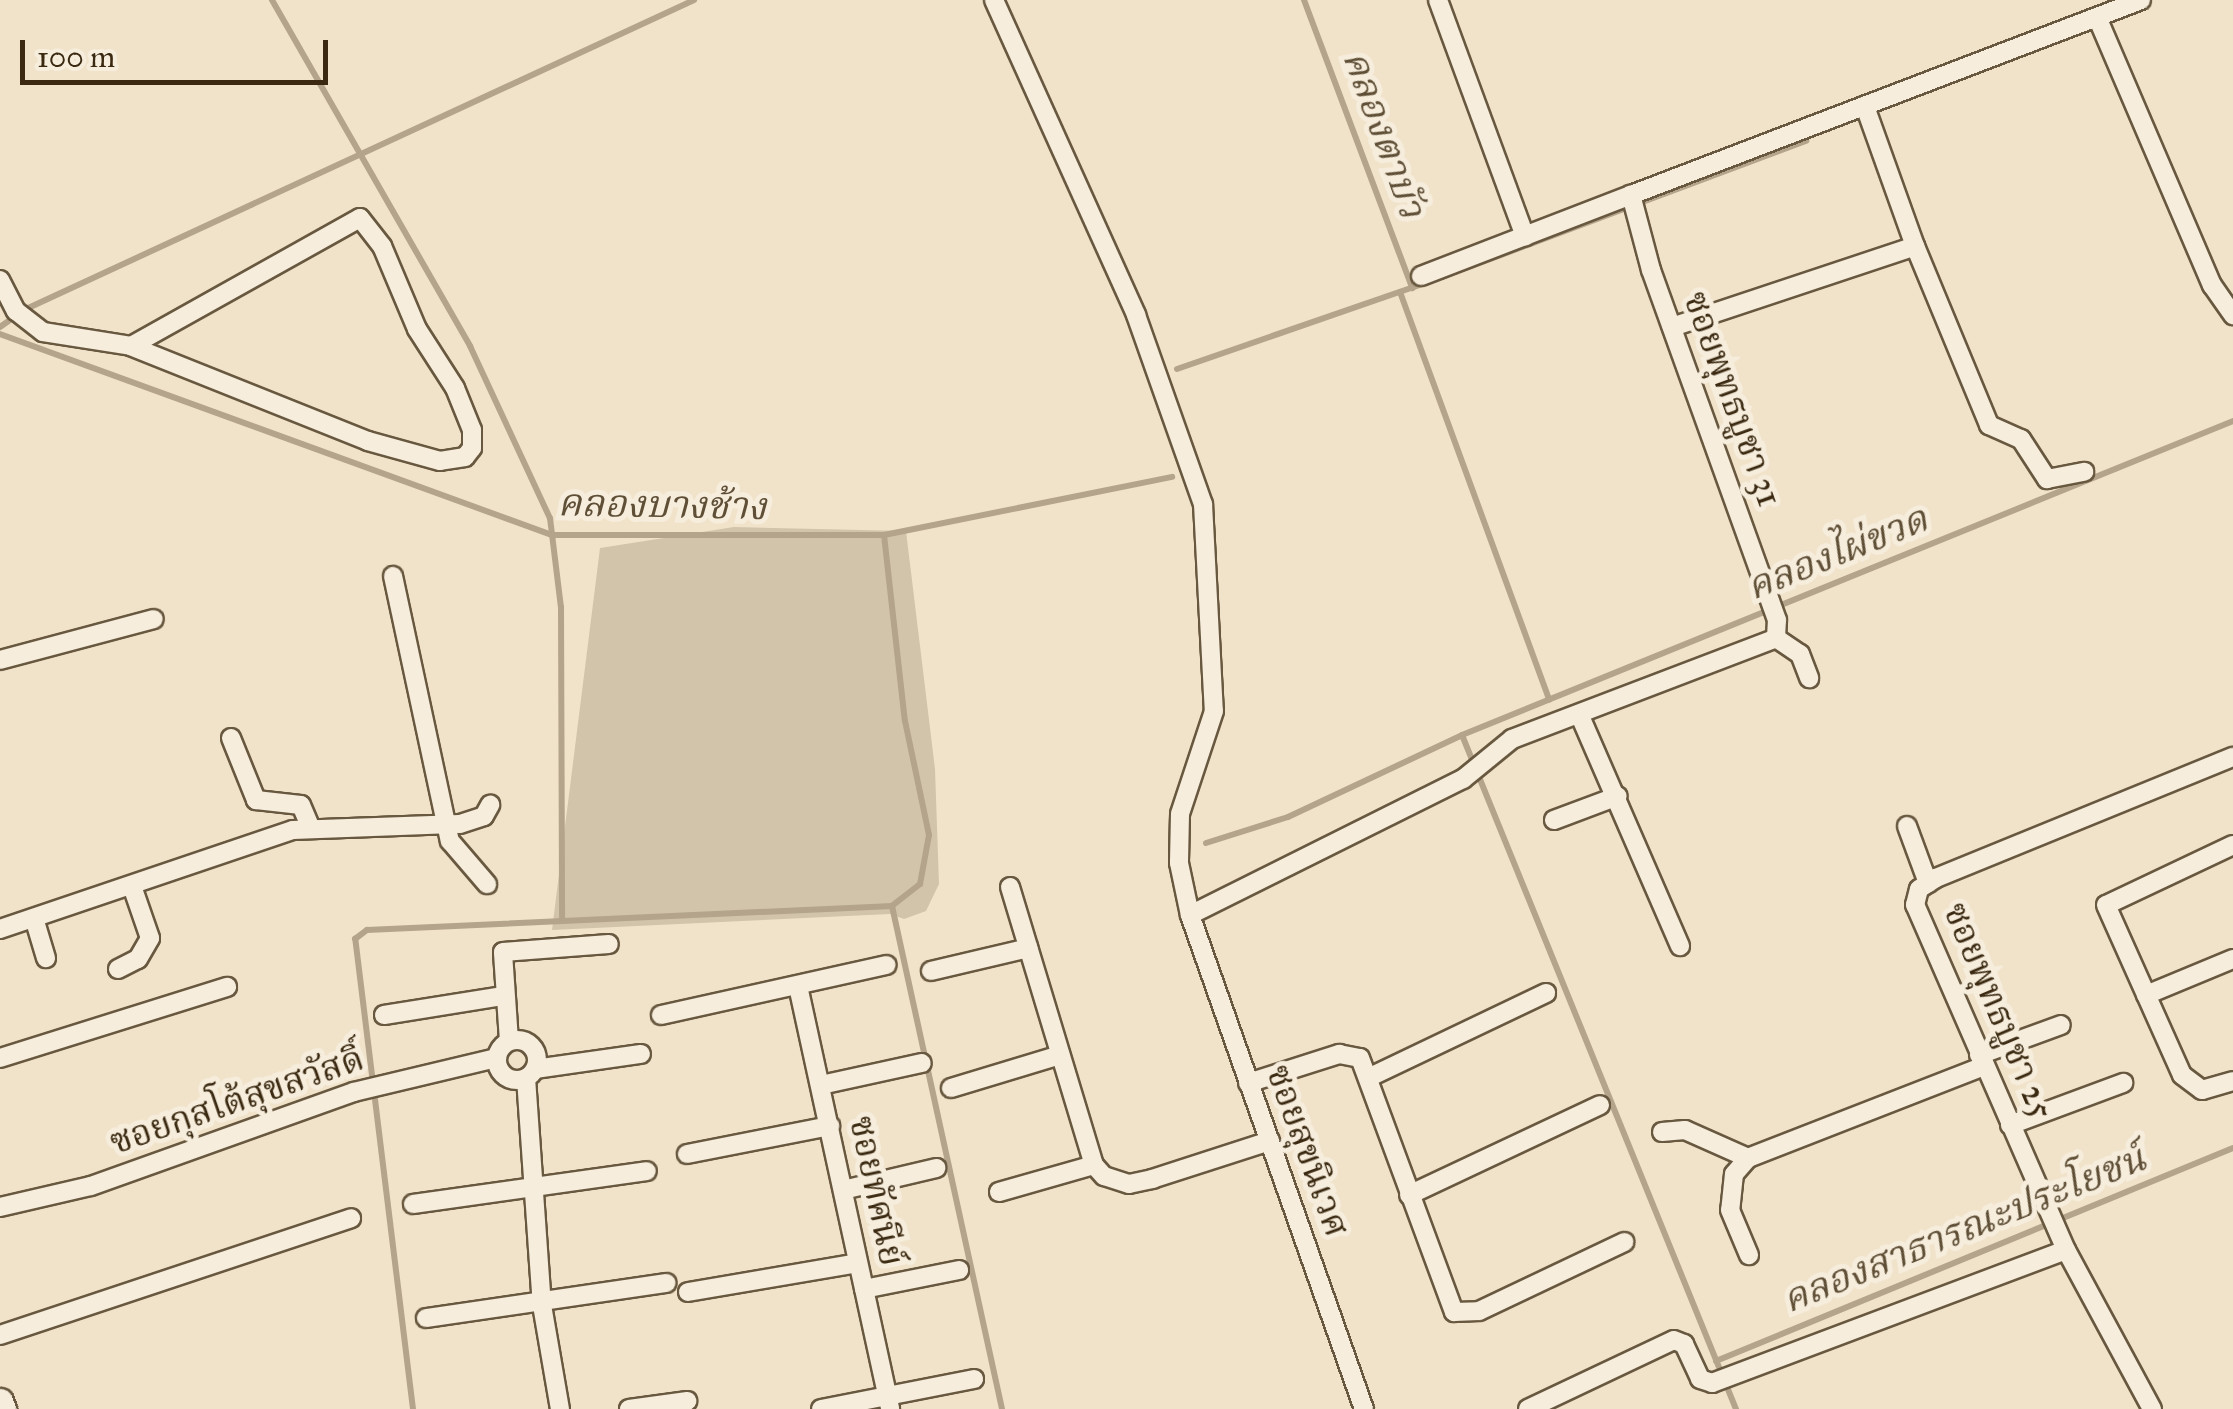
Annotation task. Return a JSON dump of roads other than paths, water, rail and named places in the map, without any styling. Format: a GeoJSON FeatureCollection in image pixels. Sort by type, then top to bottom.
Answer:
{"type":"FeatureCollection","features":[{"type":"Feature","properties":{"kind":"street","name":"ซอยสุขนิเวศ"},"geometry":{"type":"LineString","coordinates":[[994,0],[1136,315],[1203,504],[1214,711],[1177,839],[1190,915],[1364,1409]]}},
{"type":"Feature","properties":{"kind":"street"},"geometry":{"type":"LineString","coordinates":[[1438,0],[1525,236]]}},
{"type":"Feature","properties":{"kind":"street"},"geometry":{"type":"LineString","coordinates":[[1421,276],[1525,236],[1631,202],[2141,0]]}},
{"type":"Feature","properties":{"kind":"street"},"geometry":{"type":"LineString","coordinates":[[2098,17],[2212,286],[2233,316]]}},
{"type":"Feature","properties":{"kind":"street"},"geometry":{"type":"LineString","coordinates":[[1866,106],[1916,246],[1989,426],[2021,439],[2047,479],[2084,472]]}},
{"type":"Feature","properties":{"kind":"street","name":"ซอยพุทธบูชา 31"},"geometry":{"type":"LineString","coordinates":[[1631,202],[1771,600],[1777,629]]}},
{"type":"Feature","properties":{"kind":"street"},"geometry":{"type":"LineString","coordinates":[[0,280],[22,318],[108,346],[131,346],[368,440],[440,461],[465,457],[472,448],[472,430],[455,388],[416,328],[382,246],[360,218],[131,346]]}},
{"type":"Feature","properties":{"kind":"street"},"geometry":{"type":"LineString","coordinates":[[1672,327],[1916,246]]}},
{"type":"Feature","properties":{"kind":"street"},"geometry":{"type":"LineString","coordinates":[[392,576],[454,852],[487,884]]}},
{"type":"Feature","properties":{"kind":"street"},"geometry":{"type":"LineString","coordinates":[[0,660],[154,619]]}},
{"type":"Feature","properties":{"kind":"street"},"geometry":{"type":"LineString","coordinates":[[1190,915],[1463,780],[1494,750],[1777,629],[1800,654],[1809,678]]}},
{"type":"Feature","properties":{"kind":"street"},"geometry":{"type":"LineString","coordinates":[[1580,716],[1680,946]]}},
{"type":"Feature","properties":{"kind":"street"},"geometry":{"type":"LineString","coordinates":[[230,738],[256,800],[301,805],[311,828]]}},
{"type":"Feature","properties":{"kind":"street","name":"ซอยพุทธบูชา 25"},"geometry":{"type":"LineString","coordinates":[[2152,1409],[2066,1250],[1920,922],[1918,889],[2233,757]]}},
{"type":"Feature","properties":{"kind":"street"},"geometry":{"type":"LineString","coordinates":[[1554,820],[1618,796]]}},
{"type":"Feature","properties":{"kind":"street"},"geometry":{"type":"LineString","coordinates":[[0,929],[311,828],[478,820],[490,804]]}},
{"type":"Feature","properties":{"kind":"street"},"geometry":{"type":"LineString","coordinates":[[1907,826],[1928,883]]}},
{"type":"Feature","properties":{"kind":"street"},"geometry":{"type":"LineString","coordinates":[[2233,846],[2106,905],[2182,1076],[2202,1090],[2233,1081]]}},
{"type":"Feature","properties":{"kind":"street"},"geometry":{"type":"LineString","coordinates":[[118,969],[138,959],[150,938],[132,886]]}},
{"type":"Feature","properties":{"kind":"street"},"geometry":{"type":"LineString","coordinates":[[1010,887],[1094,1165],[1114,1182],[1129,1184],[1270,1141]]}},
{"type":"Feature","properties":{"kind":"street"},"geometry":{"type":"LineString","coordinates":[[34,918],[46,958]]}},
{"type":"Feature","properties":{"kind":"street"},"geometry":{"type":"LineString","coordinates":[[610,944],[502,952],[502,996],[510,1040],[496,1058],[505,1077],[641,1054]]}},
{"type":"Feature","properties":{"kind":"street"},"geometry":{"type":"LineString","coordinates":[[930,971],[1028,948]]}},
{"type":"Feature","properties":{"kind":"street"},"geometry":{"type":"LineString","coordinates":[[2146,995],[2233,959]]}},
{"type":"Feature","properties":{"kind":"street"},"geometry":{"type":"LineString","coordinates":[[661,1015],[886,965]]}},
{"type":"Feature","properties":{"kind":"street","name":"ซอยทัศนีย์"},"geometry":{"type":"LineString","coordinates":[[798,986],[889,1402]]}},
{"type":"Feature","properties":{"kind":"street"},"geometry":{"type":"LineString","coordinates":[[0,1058],[226,987]]}},
{"type":"Feature","properties":{"kind":"street"},"geometry":{"type":"LineString","coordinates":[[1372,1076],[1546,993]]}},
{"type":"Feature","properties":{"kind":"street"},"geometry":{"type":"LineString","coordinates":[[384,1015],[502,996]]}},
{"type":"Feature","properties":{"kind":"street"},"geometry":{"type":"LineString","coordinates":[[1749,1255],[1730,1210],[1734,1174],[1748,1158],[2060,1025]]}},
{"type":"Feature","properties":{"kind":"street"},"geometry":{"type":"LineString","coordinates":[[510,1040],[532,1046],[531,1186],[542,1305],[560,1409]]}},
{"type":"Feature","properties":{"kind":"street"},"geometry":{"type":"LineString","coordinates":[[1248,1083],[1350,1053],[1372,1076],[1446,1301],[1464,1315],[1624,1242]]}},
{"type":"Feature","properties":{"kind":"street"},"geometry":{"type":"LineString","coordinates":[[952,1088],[1060,1055]]}},
{"type":"Feature","properties":{"kind":"street","name":"ซอยกุสโต้สุขสวัสดิ์"},"geometry":{"type":"LineString","coordinates":[[0,1207],[91,1186],[354,1092],[496,1058]]}},
{"type":"Feature","properties":{"kind":"street"},"geometry":{"type":"LineString","coordinates":[[822,1085],[922,1063]]}},
{"type":"Feature","properties":{"kind":"street"},"geometry":{"type":"LineString","coordinates":[[2010,1124],[2122,1083]]}},
{"type":"Feature","properties":{"kind":"street"},"geometry":{"type":"LineString","coordinates":[[1410,1194],[1600,1106]]}},
{"type":"Feature","properties":{"kind":"street"},"geometry":{"type":"LineString","coordinates":[[687,1154],[830,1126]]}},
{"type":"Feature","properties":{"kind":"street"},"geometry":{"type":"LineString","coordinates":[[1662,1132],[1685,1130],[1748,1158]]}},
{"type":"Feature","properties":{"kind":"street"},"geometry":{"type":"LineString","coordinates":[[1000,1192],[1094,1165]]}},
{"type":"Feature","properties":{"kind":"street"},"geometry":{"type":"LineString","coordinates":[[843,1190],[936,1168]]}},
{"type":"Feature","properties":{"kind":"street"},"geometry":{"type":"LineString","coordinates":[[413,1204],[648,1171]]}},
{"type":"Feature","properties":{"kind":"street"},"geometry":{"type":"LineString","coordinates":[[0,1336],[351,1218]]}},
{"type":"Feature","properties":{"kind":"street"},"geometry":{"type":"LineString","coordinates":[[1528,1409],[1674,1340],[1684,1344],[1700,1379],[1720,1380],[2066,1250]]}},
{"type":"Feature","properties":{"kind":"street"},"geometry":{"type":"LineString","coordinates":[[688,1292],[858,1263]]}},
{"type":"Feature","properties":{"kind":"street"},"geometry":{"type":"LineString","coordinates":[[864,1289],[959,1270]]}},
{"type":"Feature","properties":{"kind":"street"},"geometry":{"type":"LineString","coordinates":[[426,1318],[542,1305],[666,1284]]}},
{"type":"Feature","properties":{"kind":"street"},"geometry":{"type":"LineString","coordinates":[[821,1409],[889,1402],[974,1379]]}},
{"type":"Feature","properties":{"kind":"street"},"geometry":{"type":"LineString","coordinates":[[629,1409],[687,1400]]}},
{"type":"Feature","properties":{"kind":"street"},"geometry":{"type":"LineString","coordinates":[[0,1401],[3,1409]]}},
{"type":"Feature","properties":{"kind":"waterway"},"geometry":{"type":"LineString","coordinates":[[272,0],[470,346],[550,518],[561,607],[562,919]]}},
{"type":"Feature","properties":{"kind":"waterway"},"geometry":{"type":"LineString","coordinates":[[0,327],[26,309],[694,0]]}},
{"type":"Feature","properties":{"kind":"waterway","name":"คลองตาบัว"},"geometry":{"type":"LineString","coordinates":[[1304,0],[1412,288]]}},
{"type":"Feature","properties":{"kind":"waterway"},"geometry":{"type":"LineString","coordinates":[[1442,277],[1806,141]]}},
{"type":"Feature","properties":{"kind":"waterway"},"geometry":{"type":"LineString","coordinates":[[1177,369],[1425,283]]}},
{"type":"Feature","properties":{"kind":"waterway"},"geometry":{"type":"LineString","coordinates":[[1400,292],[1549,700]]}},
{"type":"Feature","properties":{"kind":"waterway","name":"คลองบางช้าง"},"geometry":{"type":"LineString","coordinates":[[0,334],[552,535],[884,535],[1172,477]]}},
{"type":"Feature","properties":{"kind":"waterway","name":"คลองไผ่ขวด"},"geometry":{"type":"LineString","coordinates":[[1206,843],[1288,817],[1462,735],[2233,421]]}},
{"type":"Feature","properties":{"kind":"waterway"},"geometry":{"type":"LineString","coordinates":[[884,535],[905,721],[929,835],[920,884],[892,906],[1002,1409]]}},
{"type":"Feature","properties":{"kind":"waterway"},"geometry":{"type":"LineString","coordinates":[[1462,735],[1736,1409]]}},
{"type":"Feature","properties":{"kind":"waterway"},"geometry":{"type":"LineString","coordinates":[[413,1409],[355,939],[367,930],[892,906]]}},
{"type":"Feature","properties":{"kind":"waterway","name":"คลองสาธารณะประโยชน์"},"geometry":{"type":"LineString","coordinates":[[1716,1361],[2233,1148]]}}]}
